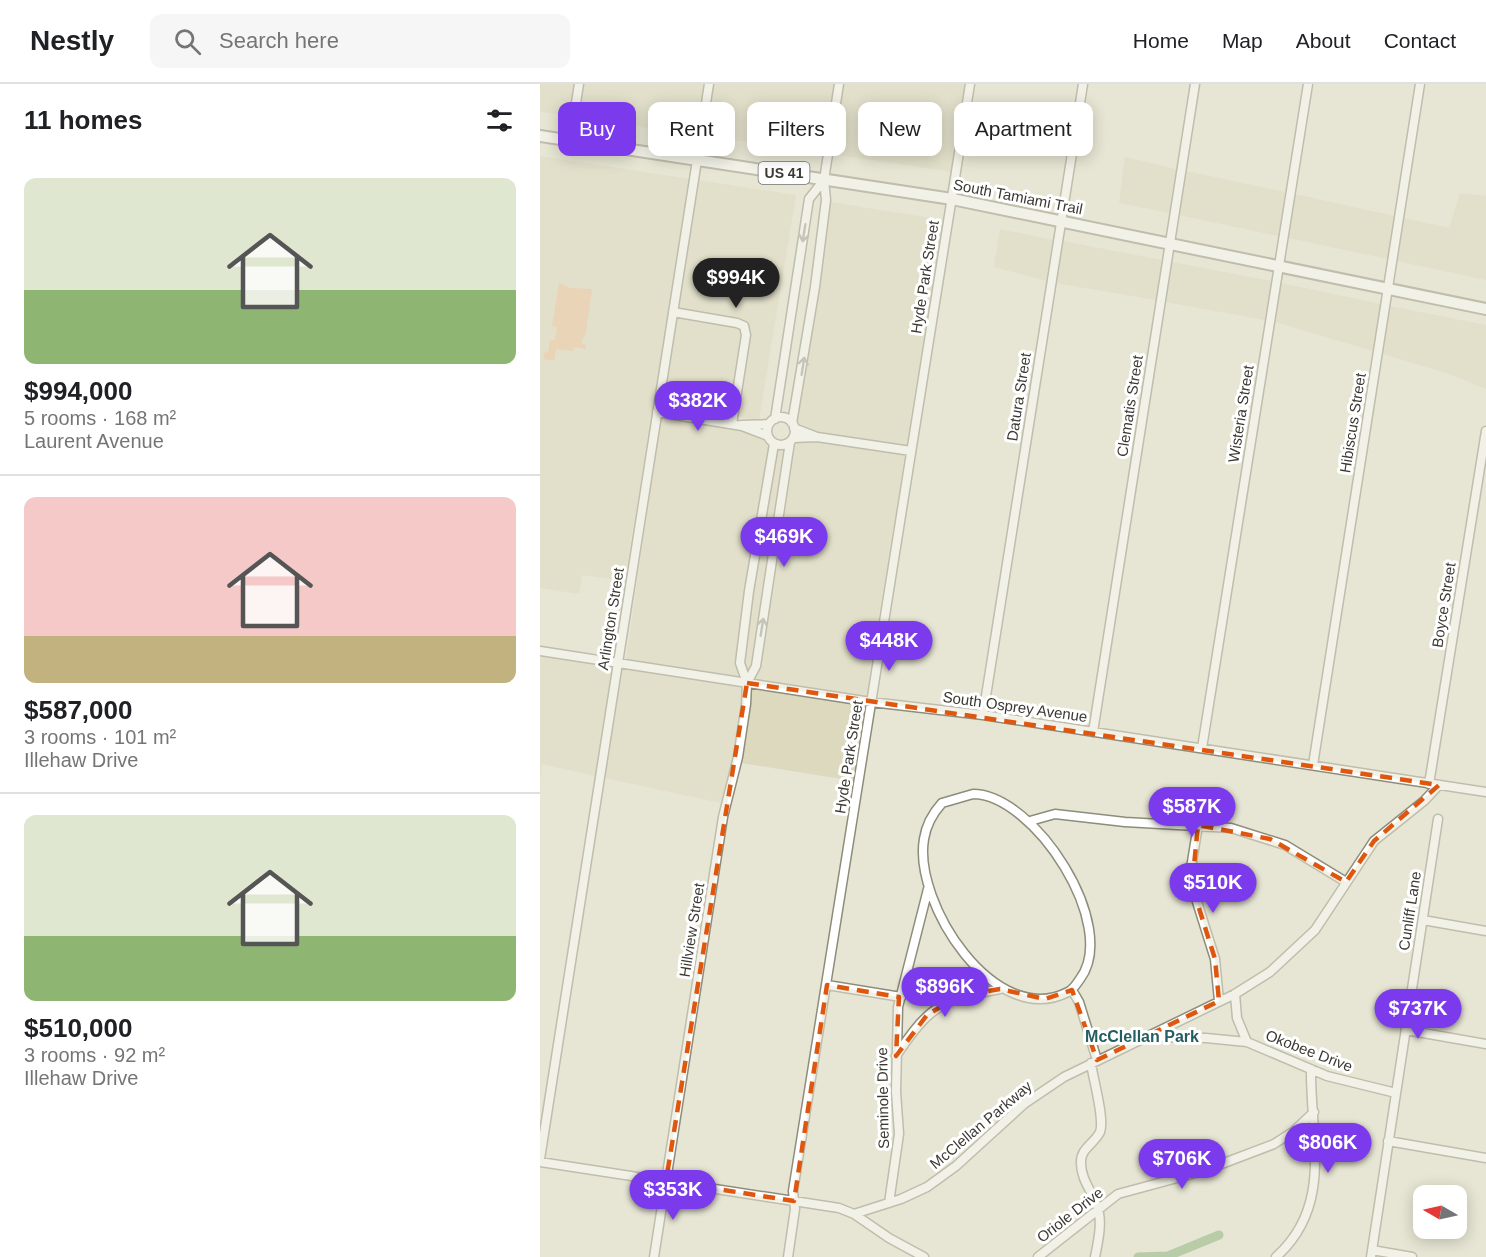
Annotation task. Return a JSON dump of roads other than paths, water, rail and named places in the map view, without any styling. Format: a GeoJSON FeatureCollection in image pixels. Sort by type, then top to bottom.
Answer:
{"type":"FeatureCollection","features":[{"type":"Feature","properties":{"kind":"main road","name":"South Tamiami Trail"},"geometry":{"type":"LineString","coordinates":[[540,136],[558,139]]}},
{"type":"Feature","properties":{"kind":"main road","name":"South Tamiami Trail"},"geometry":{"type":"LineString","coordinates":[[636,151],[952,199],[1486,309]]}},
{"type":"Feature","properties":{"kind":"street"},"geometry":{"type":"LineString","coordinates":[[576,102],[579,84]]}},
{"type":"Feature","properties":{"kind":"street","name":"Arlington Street"},"geometry":{"type":"LineString","coordinates":[[540,1160],[709,84]]}},
{"type":"Feature","properties":{"kind":"street"},"geometry":{"type":"LineString","coordinates":[[791,440],[825,212],[824,180],[839,84]]}},
{"type":"Feature","properties":{"kind":"street","name":"Hyde Park Street"},"geometry":{"type":"LineString","coordinates":[[788,1257],[793,1191],[970,84]]}},
{"type":"Feature","properties":{"kind":"street","name":"Datura Street"},"geometry":{"type":"LineString","coordinates":[[983,715],[1083,84]]}},
{"type":"Feature","properties":{"kind":"street","name":"Clematis Street"},"geometry":{"type":"LineString","coordinates":[[1093,732],[1195,84]]}},
{"type":"Feature","properties":{"kind":"street","name":"Wisteria Street"},"geometry":{"type":"LineString","coordinates":[[1202,748],[1308,84]]}},
{"type":"Feature","properties":{"kind":"street","name":"Hibiscus Street"},"geometry":{"type":"LineString","coordinates":[[1313,765],[1420,84]]}},
{"type":"Feature","properties":{"kind":"street"},"geometry":{"type":"LineString","coordinates":[[771,440],[772,422],[809,200],[824,180]]}},
{"type":"Feature","properties":{"kind":"street"},"geometry":{"type":"LineString","coordinates":[[673,312],[741,324],[746,330],[732,424]]}},
{"type":"Feature","properties":{"kind":"street"},"geometry":{"type":"LineString","coordinates":[[657,412],[742,426],[779,445],[791,440],[818,437],[911,451]]}},
{"type":"Feature","properties":{"kind":"street"},"geometry":{"type":"LineString","coordinates":[[742,426],[784,418],[793,426],[818,437]]}},
{"type":"Feature","properties":{"kind":"street","name":"Boyce Street"},"geometry":{"type":"LineString","coordinates":[[1434,784],[1486,431]]}},
{"type":"Feature","properties":{"kind":"street","name":"Hillview Street"},"geometry":{"type":"LineString","coordinates":[[747,683],[740,663],[771,440]]}},
{"type":"Feature","properties":{"kind":"street","name":"Hillview Street"},"geometry":{"type":"LineString","coordinates":[[654,1257],[723,817],[738,758],[747,683],[756,666],[791,440]]}},
{"type":"Feature","properties":{"kind":"street","name":"South Osprey Avenue"},"geometry":{"type":"LineString","coordinates":[[540,651],[871,702],[983,715],[1486,792]]}},
{"type":"Feature","properties":{"kind":"street","name":"McClellan Parkway"},"geometry":{"type":"LineString","coordinates":[[854,1214],[889,1203],[938,1180],[1024,1104],[1064,1077],[1235,994],[1270,972],[1302,944],[1326,916],[1374,841],[1424,801],[1434,784]]}},
{"type":"Feature","properties":{"kind":"street"},"geometry":{"type":"LineString","coordinates":[[896,1056],[920,1022],[940,1005],[959,996],[1000,988],[1039,1000],[1055,998],[1072,990],[1089,962],[1091,944],[1078,896],[1063,864],[1030,821],[1004,801],[983,794],[956,797],[942,803],[934,812],[924,838],[924,868],[928,889],[955,939],[1000,988]]}},
{"type":"Feature","properties":{"kind":"street"},"geometry":{"type":"LineString","coordinates":[[1030,821],[1055,813],[1125,822],[1231,828],[1270,839],[1299,851],[1346,882]]}},
{"type":"Feature","properties":{"kind":"street","name":"Cunliff Lane"},"geometry":{"type":"LineString","coordinates":[[1372,1254],[1438,819]]}},
{"type":"Feature","properties":{"kind":"street"},"geometry":{"type":"LineString","coordinates":[[1198,825],[1191,868],[1192,886],[1215,959],[1219,1000]]}},
{"type":"Feature","properties":{"kind":"street","name":"Seminole Drive"},"geometry":{"type":"LineString","coordinates":[[889,1203],[899,1134],[896,1056],[901,997],[928,889]]}},
{"type":"Feature","properties":{"kind":"street"},"geometry":{"type":"LineString","coordinates":[[1423,920],[1486,931]]}},
{"type":"Feature","properties":{"kind":"street"},"geometry":{"type":"LineString","coordinates":[[827,985],[901,997]]}},
{"type":"Feature","properties":{"kind":"street"},"geometry":{"type":"LineString","coordinates":[[1072,990],[1079,1002],[1094,1061],[1101,1125],[1100,1131],[1081,1155],[1085,1183],[1098,1207],[1100,1229],[1095,1257]]}},
{"type":"Feature","properties":{"kind":"street","name":"Okobee Drive"},"geometry":{"type":"LineString","coordinates":[[1235,994],[1237,1018],[1247,1042]]}},
{"type":"Feature","properties":{"kind":"street"},"geometry":{"type":"LineString","coordinates":[[1406,1029],[1486,1044]]}},
{"type":"Feature","properties":{"kind":"street","name":"Okobee Drive"},"geometry":{"type":"LineString","coordinates":[[1144,1037],[1206,1038],[1247,1042],[1327,1076],[1396,1093]]}},
{"type":"Feature","properties":{"kind":"street"},"geometry":{"type":"LineString","coordinates":[[1276,1257],[1298,1233],[1308,1208],[1316,1165],[1311,1069]]}},
{"type":"Feature","properties":{"kind":"street","name":"Oriole Drive"},"geometry":{"type":"LineString","coordinates":[[1038,1257],[1098,1207],[1124,1192],[1203,1171],[1274,1144],[1294,1131],[1314,1112]]}},
{"type":"Feature","properties":{"kind":"street"},"geometry":{"type":"LineString","coordinates":[[1388,1141],[1486,1158]]}},
{"type":"Feature","properties":{"kind":"street"},"geometry":{"type":"LineString","coordinates":[[540,1160],[839,1208],[854,1214],[889,1238],[924,1257]]}},
{"type":"Feature","properties":{"kind":"street"},"geometry":{"type":"LineString","coordinates":[[1372,1254],[1412,1257]]}},
{"type":"Feature","properties":{"kind":"waterway"},"geometry":{"type":"LineString","coordinates":[[1138,1257],[1168,1256],[1219,1235]]}},
{"type":"Feature","properties":{"kind":"district","name":"McClellan Park"},"geometry":{"type":"Point","coordinates":[1142,1036]}}]}
